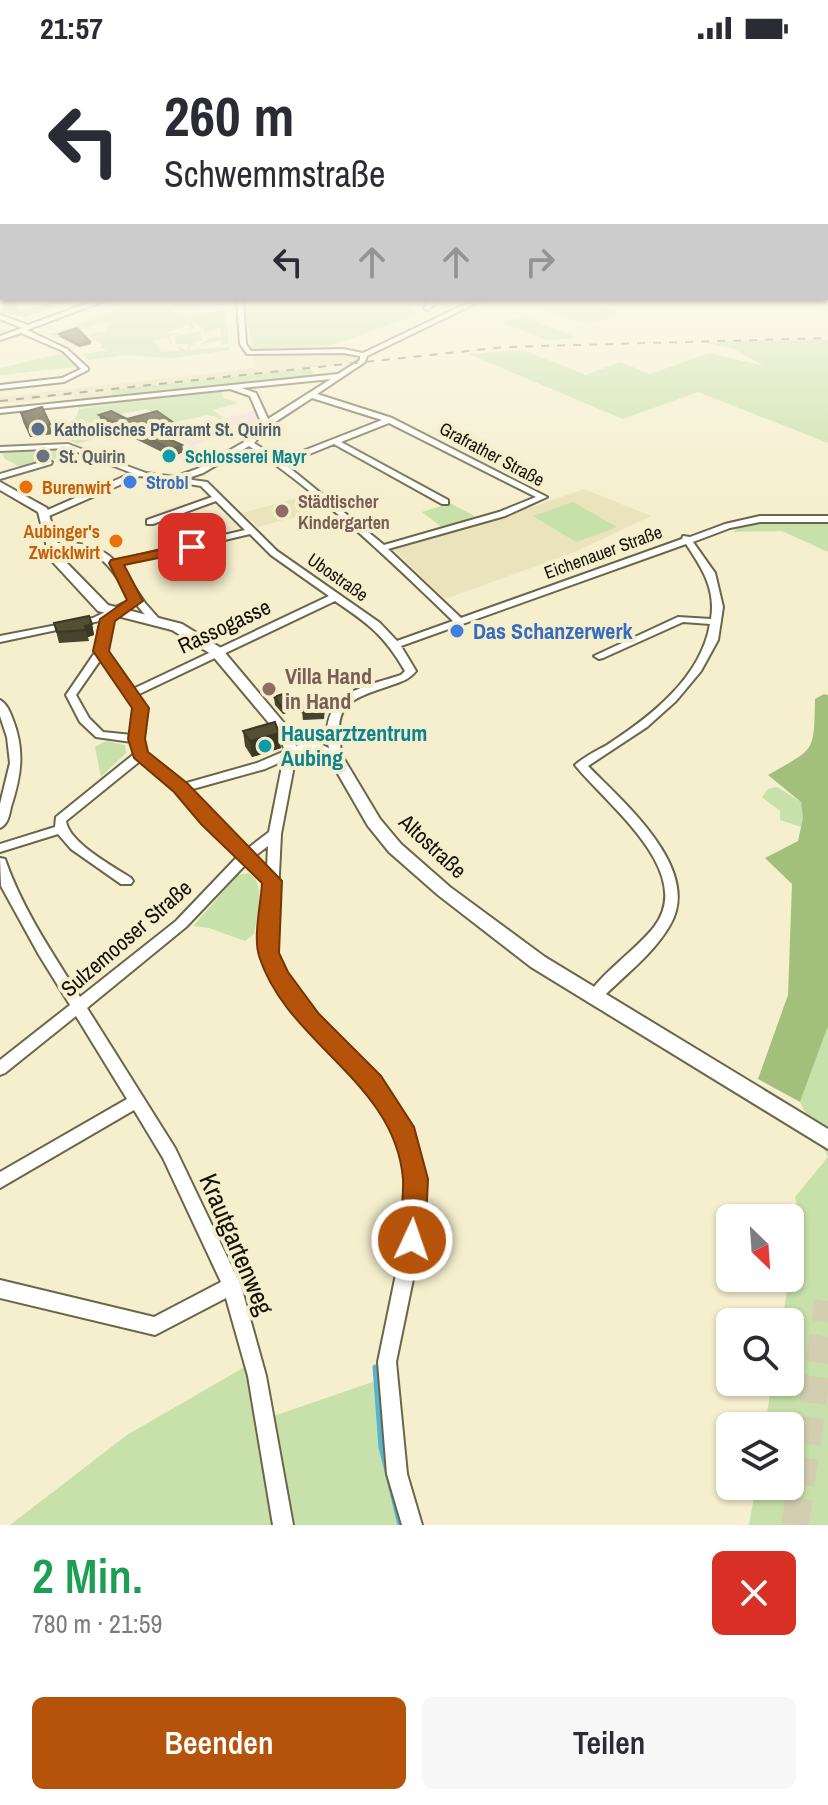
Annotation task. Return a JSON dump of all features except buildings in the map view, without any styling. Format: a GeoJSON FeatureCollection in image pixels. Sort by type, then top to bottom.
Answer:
{"type":"FeatureCollection","features":[{"type":"Feature","properties":{"kind":"main road"},"geometry":{"type":"LineString","coordinates":[[0,485],[27,497],[46,514],[56,559],[103,608],[113,614],[155,620],[177,627],[216,651],[284,732],[336,757]]}},
{"type":"Feature","properties":{"kind":"main road","name":"Altostraße"},"geometry":{"type":"LineString","coordinates":[[336,757],[353,793],[402,854],[500,934],[593,998],[828,1140]]}},
{"type":"Feature","properties":{"kind":"street"},"geometry":{"type":"LineString","coordinates":[[0,387],[66,380],[86,369],[83,367]]}},
{"type":"Feature","properties":{"kind":"street"},"geometry":{"type":"LineString","coordinates":[[174,480],[200,471],[249,443],[266,424],[314,396],[354,367]]}},
{"type":"Feature","properties":{"kind":"street"},"geometry":{"type":"LineString","coordinates":[[0,411],[338,376]]}},
{"type":"Feature","properties":{"kind":"street"},"geometry":{"type":"LineString","coordinates":[[230,387],[253,395],[266,424]]}},
{"type":"Feature","properties":{"kind":"street","name":"Grafrather Straße"},"geometry":{"type":"LineString","coordinates":[[314,396],[389,420],[543,497],[502,514],[382,548]]}},
{"type":"Feature","properties":{"kind":"street"},"geometry":{"type":"LineString","coordinates":[[279,463],[389,420]]}},
{"type":"Feature","properties":{"kind":"street"},"geometry":{"type":"LineString","coordinates":[[336,442],[445,502]]}},
{"type":"Feature","properties":{"kind":"street"},"geometry":{"type":"LineString","coordinates":[[249,443],[279,463],[382,548],[459,621]]}},
{"type":"Feature","properties":{"kind":"street"},"geometry":{"type":"LineString","coordinates":[[0,449],[68,446],[138,474],[204,484],[200,471]]}},
{"type":"Feature","properties":{"kind":"street"},"geometry":{"type":"LineString","coordinates":[[0,477],[48,462]]}},
{"type":"Feature","properties":{"kind":"street"},"geometry":{"type":"LineString","coordinates":[[46,514],[138,474]]}},
{"type":"Feature","properties":{"kind":"street","name":"Ubostraße"},"geometry":{"type":"LineString","coordinates":[[204,484],[251,531],[376,625],[395,645]]}},
{"type":"Feature","properties":{"kind":"street"},"geometry":{"type":"LineString","coordinates":[[150,522],[219,497]]}},
{"type":"Feature","properties":{"kind":"street","name":"Eichenauer Straße"},"geometry":{"type":"LineString","coordinates":[[395,645],[686,538],[760,519],[828,519]]}},
{"type":"Feature","properties":{"kind":"street"},"geometry":{"type":"LineString","coordinates":[[116,563],[251,531]]}},
{"type":"Feature","properties":{"kind":"street"},"geometry":{"type":"LineString","coordinates":[[593,998],[666,920],[672,881],[651,843],[581,765],[609,750],[667,707],[700,667],[712,642],[716,622],[715,589],[702,559],[686,538]]}},
{"type":"Feature","properties":{"kind":"street"},"geometry":{"type":"LineString","coordinates":[[51,546],[86,546],[116,563],[135,601],[155,620]]}},
{"type":"Feature","properties":{"kind":"street","name":"Rassogasse"},"geometry":{"type":"LineString","coordinates":[[131,694],[335,597]]}},
{"type":"Feature","properties":{"kind":"street"},"geometry":{"type":"LineString","coordinates":[[0,639],[96,620],[135,601]]}},
{"type":"Feature","properties":{"kind":"street"},"geometry":{"type":"LineString","coordinates":[[113,614],[104,627],[101,651],[71,695],[73,705],[100,735],[137,739]]}},
{"type":"Feature","properties":{"kind":"street"},"geometry":{"type":"LineString","coordinates":[[599,656],[682,619],[716,622]]}},
{"type":"Feature","properties":{"kind":"street"},"geometry":{"type":"LineString","coordinates":[[336,757],[330,735],[333,712],[338,705],[354,695],[409,675],[411,671],[395,645]]}},
{"type":"Feature","properties":{"kind":"street"},"geometry":{"type":"LineString","coordinates":[[101,651],[140,708],[137,739],[140,755],[181,788],[245,857],[262,868],[272,881]]}},
{"type":"Feature","properties":{"kind":"street"},"geometry":{"type":"LineString","coordinates":[[0,703],[18,751],[18,768],[0,824]]}},
{"type":"Feature","properties":{"kind":"street"},"geometry":{"type":"LineString","coordinates":[[284,732],[290,746],[275,834],[268,953],[274,968],[311,1021],[373,1082],[402,1127],[415,1179],[412,1240],[387,1362],[397,1474],[412,1525]]}},
{"type":"Feature","properties":{"kind":"street"},"geometry":{"type":"LineString","coordinates":[[181,788],[289,755],[330,735]]}},
{"type":"Feature","properties":{"kind":"street"},"geometry":{"type":"LineString","coordinates":[[126,881],[75,846],[61,829],[60,820],[140,755]]}},
{"type":"Feature","properties":{"kind":"street"},"geometry":{"type":"LineString","coordinates":[[0,848],[61,829]]}},
{"type":"Feature","properties":{"kind":"street","name":"Sulzemooser Straße"},"geometry":{"type":"LineString","coordinates":[[0,1069],[181,924],[245,857],[275,834]]}},
{"type":"Feature","properties":{"kind":"street","name":"Krautgartenweg"},"geometry":{"type":"LineString","coordinates":[[0,862],[8,886],[44,951],[169,1153],[232,1286],[257,1376],[283,1525]]}},
{"type":"Feature","properties":{"kind":"street"},"geometry":{"type":"LineString","coordinates":[[0,1181],[135,1102]]}},
{"type":"Feature","properties":{"kind":"street"},"geometry":{"type":"LineString","coordinates":[[0,1289],[155,1326],[232,1286]]}},
{"type":"Feature","properties":{"kind":"shaded area"},"geometry":{"type":"Polygon","coordinates":[[[318,367],[111,390],[113,397],[76,401],[74,395],[0,404],[0,397],[256,368],[318,367]]]}},
{"type":"Feature","properties":{"kind":"shaded area"},"geometry":{"type":"Polygon","coordinates":[[[254,411],[259,421],[256,430],[251,427],[193,445],[201,453],[183,460],[175,456],[189,445],[165,434],[254,411]]]}},
{"type":"Feature","properties":{"kind":"shaded area"},"geometry":{"type":"Polygon","coordinates":[[[584,489],[651,516],[575,552],[445,599],[392,548],[479,525],[584,489]]]}},
{"type":"Feature","properties":{"kind":"shaded area","name":"Städtischer Kindergarten"},"geometry":{"type":"Polygon","coordinates":[[[305,496],[322,510],[258,527],[242,513],[305,496]]]}},
{"type":"Feature","properties":{"kind":"green space"},"geometry":{"type":"Polygon","coordinates":[[[76,367],[0,375],[0,368],[80,367],[79,372],[76,367]]]}},
{"type":"Feature","properties":{"kind":"green space"},"geometry":{"type":"Polygon","coordinates":[[[498,367],[565,367],[586,375],[608,367],[631,367],[650,374],[671,367],[828,367],[828,443],[698,392],[623,419],[498,367]]]}},
{"type":"Feature","properties":{"kind":"green space"},"geometry":{"type":"Polygon","coordinates":[[[310,368],[315,375],[113,397],[111,390],[310,368]]]}},
{"type":"Feature","properties":{"kind":"green space"},"geometry":{"type":"Polygon","coordinates":[[[229,390],[221,391],[224,398],[238,403],[213,410],[223,418],[217,420],[217,417],[208,415],[172,423],[146,409],[93,421],[104,435],[78,444],[68,440],[79,409],[131,402],[78,408],[82,403],[229,390]]]}},
{"type":"Feature","properties":{"kind":"green space"},"geometry":{"type":"Polygon","coordinates":[[[59,447],[70,454],[24,469],[5,459],[2,453],[59,447]]]}},
{"type":"Feature","properties":{"kind":"green space"},"geometry":{"type":"Polygon","coordinates":[[[573,502],[617,527],[576,542],[533,516],[573,502]]]}},
{"type":"Feature","properties":{"kind":"green space"},"geometry":{"type":"Polygon","coordinates":[[[450,503],[475,516],[444,529],[422,512],[450,503]]]}},
{"type":"Feature","properties":{"kind":"green space"},"geometry":{"type":"Polygon","coordinates":[[[828,521],[828,552],[782,531],[733,532],[740,527],[763,522],[828,521]]]}},
{"type":"Feature","properties":{"kind":"green space"},"geometry":{"type":"Polygon","coordinates":[[[828,695],[828,1026],[800,1102],[758,1079],[788,995],[792,884],[765,858],[798,841],[803,818],[801,802],[768,775],[809,748],[814,730],[815,699],[828,695]]]}},
{"type":"Feature","properties":{"kind":"green space"},"geometry":{"type":"Polygon","coordinates":[[[106,741],[125,745],[126,753],[101,777],[95,747],[106,741]]]}},
{"type":"Feature","properties":{"kind":"green space"},"geometry":{"type":"Polygon","coordinates":[[[777,787],[801,802],[803,815],[820,819],[804,828],[780,820],[780,811],[762,797],[768,789],[777,787]]]}},
{"type":"Feature","properties":{"kind":"green space"},"geometry":{"type":"Polygon","coordinates":[[[249,873],[258,885],[259,893],[254,934],[245,941],[209,928],[193,926],[238,875],[249,873]]]}},
{"type":"Feature","properties":{"kind":"green space"},"geometry":{"type":"Polygon","coordinates":[[[828,1026],[828,1157],[800,1102],[828,1026]]]}},
{"type":"Feature","properties":{"kind":"green space"},"geometry":{"type":"Polygon","coordinates":[[[828,1157],[828,1525],[749,1525],[753,1500],[804,1500],[804,1412],[767,1412],[770,1396],[804,1396],[804,1308],[784,1308],[787,1292],[804,1292],[804,1204],[796,1204],[795,1197],[828,1157]]]}},
{"type":"Feature","properties":{"kind":"green space"},"geometry":{"type":"Polygon","coordinates":[[[248,1365],[256,1422],[393,1375],[399,1450],[420,1525],[10,1525],[127,1435],[248,1365]]]}},
{"type":"Feature","properties":{"kind":"waterway"},"geometry":{"type":"LineString","coordinates":[[375,1367],[381,1447],[400,1525]]}},
{"type":"Feature","properties":{"kind":"tunnel"},"geometry":{"type":"LineString","coordinates":[[795,1525],[828,1301]]}},
{"type":"Feature","properties":{"kind":"railway"},"geometry":{"type":"LineString","coordinates":[[0,401],[322,367]]}},
{"type":"Feature","properties":{"kind":"place","name":"Katholisches Pfarramt St. Quirin"},"geometry":{"type":"Point","coordinates":[38,429]}},
{"type":"Feature","properties":{"kind":"place","name":"St. Quirin"},"geometry":{"type":"Point","coordinates":[43,456]}},
{"type":"Feature","properties":{"kind":"place","name":"Schlosserei Mayr"},"geometry":{"type":"Point","coordinates":[169,456]}},
{"type":"Feature","properties":{"kind":"place","name":"Strobl"},"geometry":{"type":"Point","coordinates":[130,482]}},
{"type":"Feature","properties":{"kind":"place","name":"Burenwirt"},"geometry":{"type":"Point","coordinates":[26,487]}},
{"type":"Feature","properties":{"kind":"place","name":"Städtischer Kindergarten"},"geometry":{"type":"Point","coordinates":[282,511]}},
{"type":"Feature","properties":{"kind":"place","name":"Aubinger's Zwicklwirt"},"geometry":{"type":"Point","coordinates":[116,541]}},
{"type":"Feature","properties":{"kind":"place","name":"Das Schanzerwerk"},"geometry":{"type":"Point","coordinates":[457,631]}},
{"type":"Feature","properties":{"kind":"place","name":"Villa Hand in Hand"},"geometry":{"type":"Point","coordinates":[269,689]}},
{"type":"Feature","properties":{"kind":"place","name":"Hausarztzentrum Aubing"},"geometry":{"type":"Point","coordinates":[265,746]}},
{"type":"Feature","properties":{"kind":"route"},"geometry":{"type":"LineString","coordinates":[[192,547],[116,563],[135,601],[107,619],[101,651],[140,708],[137,739],[140,755],[181,788],[208,820],[245,857],[262,868],[272,881],[268,953],[279,977],[311,1021],[373,1082],[402,1127],[415,1179],[412,1240]]}}]}
